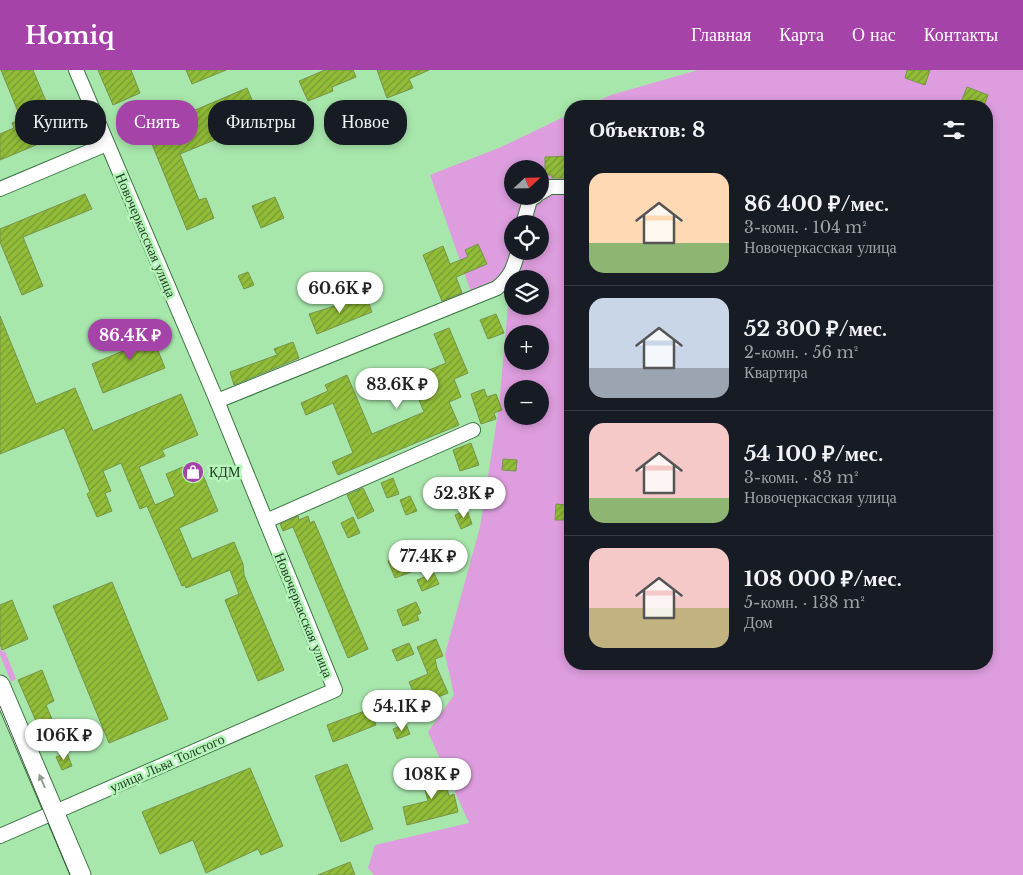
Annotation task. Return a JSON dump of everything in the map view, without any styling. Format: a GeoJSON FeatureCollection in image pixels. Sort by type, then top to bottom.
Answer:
{"type":"FeatureCollection","features":[{"type":"Feature","properties":{"kind":"street","name":"Новочеркасская улица"},"geometry":{"type":"LineString","coordinates":[[76,70],[217,401],[335,690]]}},
{"type":"Feature","properties":{"kind":"street"},"geometry":{"type":"LineString","coordinates":[[0,189],[107,144]]}},
{"type":"Feature","properties":{"kind":"street"},"geometry":{"type":"LineString","coordinates":[[549,188],[564,187]]}},
{"type":"Feature","properties":{"kind":"street"},"geometry":{"type":"LineString","coordinates":[[217,401],[497,288],[508,279],[516,260]]}},
{"type":"Feature","properties":{"kind":"street"},"geometry":{"type":"LineString","coordinates":[[266,521],[474,430]]}},
{"type":"Feature","properties":{"kind":"street"},"geometry":{"type":"LineString","coordinates":[[0,685],[81,875]]}},
{"type":"Feature","properties":{"kind":"street","name":"улица Льва Толстого"},"geometry":{"type":"LineString","coordinates":[[0,836],[335,690]]}},
{"type":"Feature","properties":{"kind":"shaded area"},"geometry":{"type":"Polygon","coordinates":[[[698,70],[1023,70],[1023,875],[374,875],[368,868],[375,845],[469,823],[428,732],[454,695],[445,654],[480,527],[499,406],[504,350],[504,370],[549,370],[549,325],[506,325],[507,315],[549,315],[549,270],[504,270],[504,276],[471,292],[430,175],[501,147],[564,117],[564,670],[993,670],[993,100],[600,100],[611,95],[698,70]]]}},
{"type":"Feature","properties":{"kind":"shaded area"},"geometry":{"type":"Polygon","coordinates":[[[0,648],[2,652],[5,651],[16,679],[11,682],[0,655],[0,648]]]}},
{"type":"Feature","properties":{"kind":"building"},"geometry":{"type":"Polygon","coordinates":[[[1,70],[33,70],[45,100],[15,100],[15,104],[1,70]]]}},
{"type":"Feature","properties":{"kind":"building"},"geometry":{"type":"Polygon","coordinates":[[[98,70],[131,70],[140,93],[124,100],[116,100],[116,104],[113,105],[98,70]]]}},
{"type":"Feature","properties":{"kind":"building"},"geometry":{"type":"Polygon","coordinates":[[[186,70],[226,70],[192,84],[186,70]]]}},
{"type":"Feature","properties":{"kind":"building"},"geometry":{"type":"Polygon","coordinates":[[[325,70],[353,70],[356,77],[332,87],[333,91],[310,100],[308,100],[299,81],[325,70]]]}},
{"type":"Feature","properties":{"kind":"building"},"geometry":{"type":"Polygon","coordinates":[[[377,70],[429,70],[409,79],[413,88],[387,98],[377,70]]]}},
{"type":"Feature","properties":{"kind":"building"},"geometry":{"type":"Polygon","coordinates":[[[907,70],[930,70],[925,85],[905,78],[907,70]]]}},
{"type":"Feature","properties":{"kind":"building"},"geometry":{"type":"Polygon","coordinates":[[[967,87],[988,95],[986,100],[962,100],[967,87]]]}},
{"type":"Feature","properties":{"kind":"building"},"geometry":{"type":"Polygon","coordinates":[[[247,88],[252,100],[219,100],[247,88]]]}},
{"type":"Feature","properties":{"kind":"building"},"geometry":{"type":"Polygon","coordinates":[[[208,105],[208,143],[180,154],[199,200],[206,198],[214,218],[187,230],[152,145],[198,145],[198,109],[208,105]]]}},
{"type":"Feature","properties":{"kind":"building"},"geometry":{"type":"Polygon","coordinates":[[[15,122],[15,145],[36,145],[0,160],[0,134],[14,128],[12,123],[15,122]]]}},
{"type":"Feature","properties":{"kind":"building"},"geometry":{"type":"Polygon","coordinates":[[[564,156],[564,178],[552,178],[552,175],[549,175],[549,160],[545,160],[545,157],[564,156]]]}},
{"type":"Feature","properties":{"kind":"building"},"geometry":{"type":"Polygon","coordinates":[[[85,194],[92,209],[23,237],[43,286],[22,295],[0,242],[0,229],[85,194]]]}},
{"type":"Feature","properties":{"kind":"building"},"geometry":{"type":"Polygon","coordinates":[[[275,197],[284,218],[261,228],[252,206],[275,197]]]}},
{"type":"Feature","properties":{"kind":"building"},"geometry":{"type":"Polygon","coordinates":[[[478,244],[487,264],[456,277],[462,293],[442,301],[423,255],[443,246],[450,264],[468,257],[465,250],[478,244]]]}},
{"type":"Feature","properties":{"kind":"building"},"geometry":{"type":"Polygon","coordinates":[[[248,272],[254,285],[244,289],[238,276],[248,272]]]}},
{"type":"Feature","properties":{"kind":"building"},"geometry":{"type":"Polygon","coordinates":[[[366,296],[372,312],[317,334],[309,314],[366,296]]]}},
{"type":"Feature","properties":{"kind":"building"},"geometry":{"type":"Polygon","coordinates":[[[496,314],[504,333],[488,339],[480,320],[496,314]]]}},
{"type":"Feature","properties":{"kind":"building"},"geometry":{"type":"Polygon","coordinates":[[[0,316],[36,404],[75,388],[93,431],[181,394],[198,435],[162,450],[165,456],[139,467],[155,505],[175,496],[166,474],[197,461],[218,511],[179,528],[192,559],[234,542],[243,564],[244,575],[284,670],[258,681],[225,600],[239,594],[230,570],[186,588],[185,585],[182,586],[147,506],[140,509],[121,463],[103,471],[111,491],[105,493],[112,511],[97,517],[87,494],[90,492],[64,428],[0,454],[0,316]]]}},
{"type":"Feature","properties":{"kind":"building"},"geometry":{"type":"Polygon","coordinates":[[[147,323],[165,368],[103,393],[92,364],[130,348],[124,332],[147,323]]]}},
{"type":"Feature","properties":{"kind":"building"},"geometry":{"type":"Polygon","coordinates":[[[449,328],[468,373],[454,379],[461,397],[449,402],[459,425],[338,475],[332,462],[353,453],[333,403],[306,415],[301,403],[328,391],[325,385],[347,375],[372,434],[424,412],[410,378],[446,363],[434,334],[449,328]]]}},
{"type":"Feature","properties":{"kind":"building"},"geometry":{"type":"Polygon","coordinates":[[[293,342],[299,358],[234,385],[230,372],[277,355],[274,349],[293,342]]]}},
{"type":"Feature","properties":{"kind":"building"},"geometry":{"type":"Polygon","coordinates":[[[484,389],[487,397],[496,394],[502,410],[494,413],[496,419],[481,424],[471,394],[484,389]]]}},
{"type":"Feature","properties":{"kind":"building"},"geometry":{"type":"Polygon","coordinates":[[[471,443],[479,465],[460,471],[453,450],[471,443]]]}},
{"type":"Feature","properties":{"kind":"building"},"geometry":{"type":"Polygon","coordinates":[[[503,459],[517,460],[516,471],[502,470],[503,459]]]}},
{"type":"Feature","properties":{"kind":"building"},"geometry":{"type":"Polygon","coordinates":[[[393,478],[399,494],[387,498],[381,483],[393,478]]]}},
{"type":"Feature","properties":{"kind":"building"},"geometry":{"type":"Polygon","coordinates":[[[439,483],[446,499],[435,504],[427,488],[439,483]]]}},
{"type":"Feature","properties":{"kind":"building"},"geometry":{"type":"Polygon","coordinates":[[[363,488],[374,511],[358,519],[347,495],[363,488]]]}},
{"type":"Feature","properties":{"kind":"building"},"geometry":{"type":"Polygon","coordinates":[[[410,496],[417,511],[406,515],[400,500],[410,496]]]}},
{"type":"Feature","properties":{"kind":"building"},"geometry":{"type":"Polygon","coordinates":[[[556,504],[564,505],[564,520],[555,520],[556,504]]]}},
{"type":"Feature","properties":{"kind":"building"},"geometry":{"type":"Polygon","coordinates":[[[467,510],[472,524],[461,529],[455,515],[467,510]]]}},
{"type":"Feature","properties":{"kind":"building"},"geometry":{"type":"Polygon","coordinates":[[[298,516],[299,520],[308,516],[310,523],[314,521],[368,649],[348,658],[293,527],[283,531],[280,524],[298,516]]]}},
{"type":"Feature","properties":{"kind":"building"},"geometry":{"type":"Polygon","coordinates":[[[353,517],[360,533],[348,538],[341,523],[353,517]]]}},
{"type":"Feature","properties":{"kind":"building"},"geometry":{"type":"Polygon","coordinates":[[[408,552],[416,570],[395,578],[388,561],[408,552]]]}},
{"type":"Feature","properties":{"kind":"building"},"geometry":{"type":"Polygon","coordinates":[[[434,573],[439,584],[422,591],[417,580],[434,573]]]}},
{"type":"Feature","properties":{"kind":"building"},"geometry":{"type":"Polygon","coordinates":[[[112,582],[168,719],[109,743],[53,606],[112,582]]]}},
{"type":"Feature","properties":{"kind":"building"},"geometry":{"type":"Polygon","coordinates":[[[12,600],[28,639],[2,650],[0,644],[0,605],[12,600]]]}},
{"type":"Feature","properties":{"kind":"building"},"geometry":{"type":"Polygon","coordinates":[[[416,602],[421,613],[417,615],[419,620],[403,626],[397,610],[416,602]]]}},
{"type":"Feature","properties":{"kind":"building"},"geometry":{"type":"Polygon","coordinates":[[[436,639],[443,656],[435,659],[437,668],[448,693],[419,705],[409,682],[428,674],[417,647],[436,639]]]}},
{"type":"Feature","properties":{"kind":"building"},"geometry":{"type":"Polygon","coordinates":[[[409,643],[414,654],[397,661],[392,650],[409,643]]]}},
{"type":"Feature","properties":{"kind":"building"},"geometry":{"type":"Polygon","coordinates":[[[42,670],[54,701],[46,705],[57,731],[43,737],[18,680],[42,670]]]}},
{"type":"Feature","properties":{"kind":"building"},"geometry":{"type":"Polygon","coordinates":[[[378,693],[385,710],[374,715],[367,697],[378,693]]]}},
{"type":"Feature","properties":{"kind":"building"},"geometry":{"type":"Polygon","coordinates":[[[370,709],[376,725],[333,742],[327,725],[370,709]]]}},
{"type":"Feature","properties":{"kind":"building"},"geometry":{"type":"Polygon","coordinates":[[[406,724],[410,734],[397,739],[393,729],[406,724]]]}},
{"type":"Feature","properties":{"kind":"building"},"geometry":{"type":"Polygon","coordinates":[[[67,753],[72,766],[62,770],[56,757],[67,753]]]}},
{"type":"Feature","properties":{"kind":"building"},"geometry":{"type":"Polygon","coordinates":[[[347,764],[373,829],[341,842],[315,776],[347,764]]]}},
{"type":"Feature","properties":{"kind":"building"},"geometry":{"type":"Polygon","coordinates":[[[250,768],[283,846],[261,855],[258,849],[206,873],[193,840],[160,854],[142,812],[250,768]]]}},
{"type":"Feature","properties":{"kind":"building"},"geometry":{"type":"Polygon","coordinates":[[[442,769],[449,796],[454,794],[458,812],[407,825],[403,807],[428,801],[421,774],[442,769]]]}},
{"type":"Feature","properties":{"kind":"building"},"geometry":{"type":"Polygon","coordinates":[[[350,862],[355,875],[318,875],[350,862]]]}},
{"type":"Feature","properties":{"kind":"tram line"},"geometry":{"type":"LineString","coordinates":[[0,706],[70,875]]}},
{"type":"Feature","properties":{"kind":"place","name":"КДМ"},"geometry":{"type":"Point","coordinates":[193,472]}}]}
